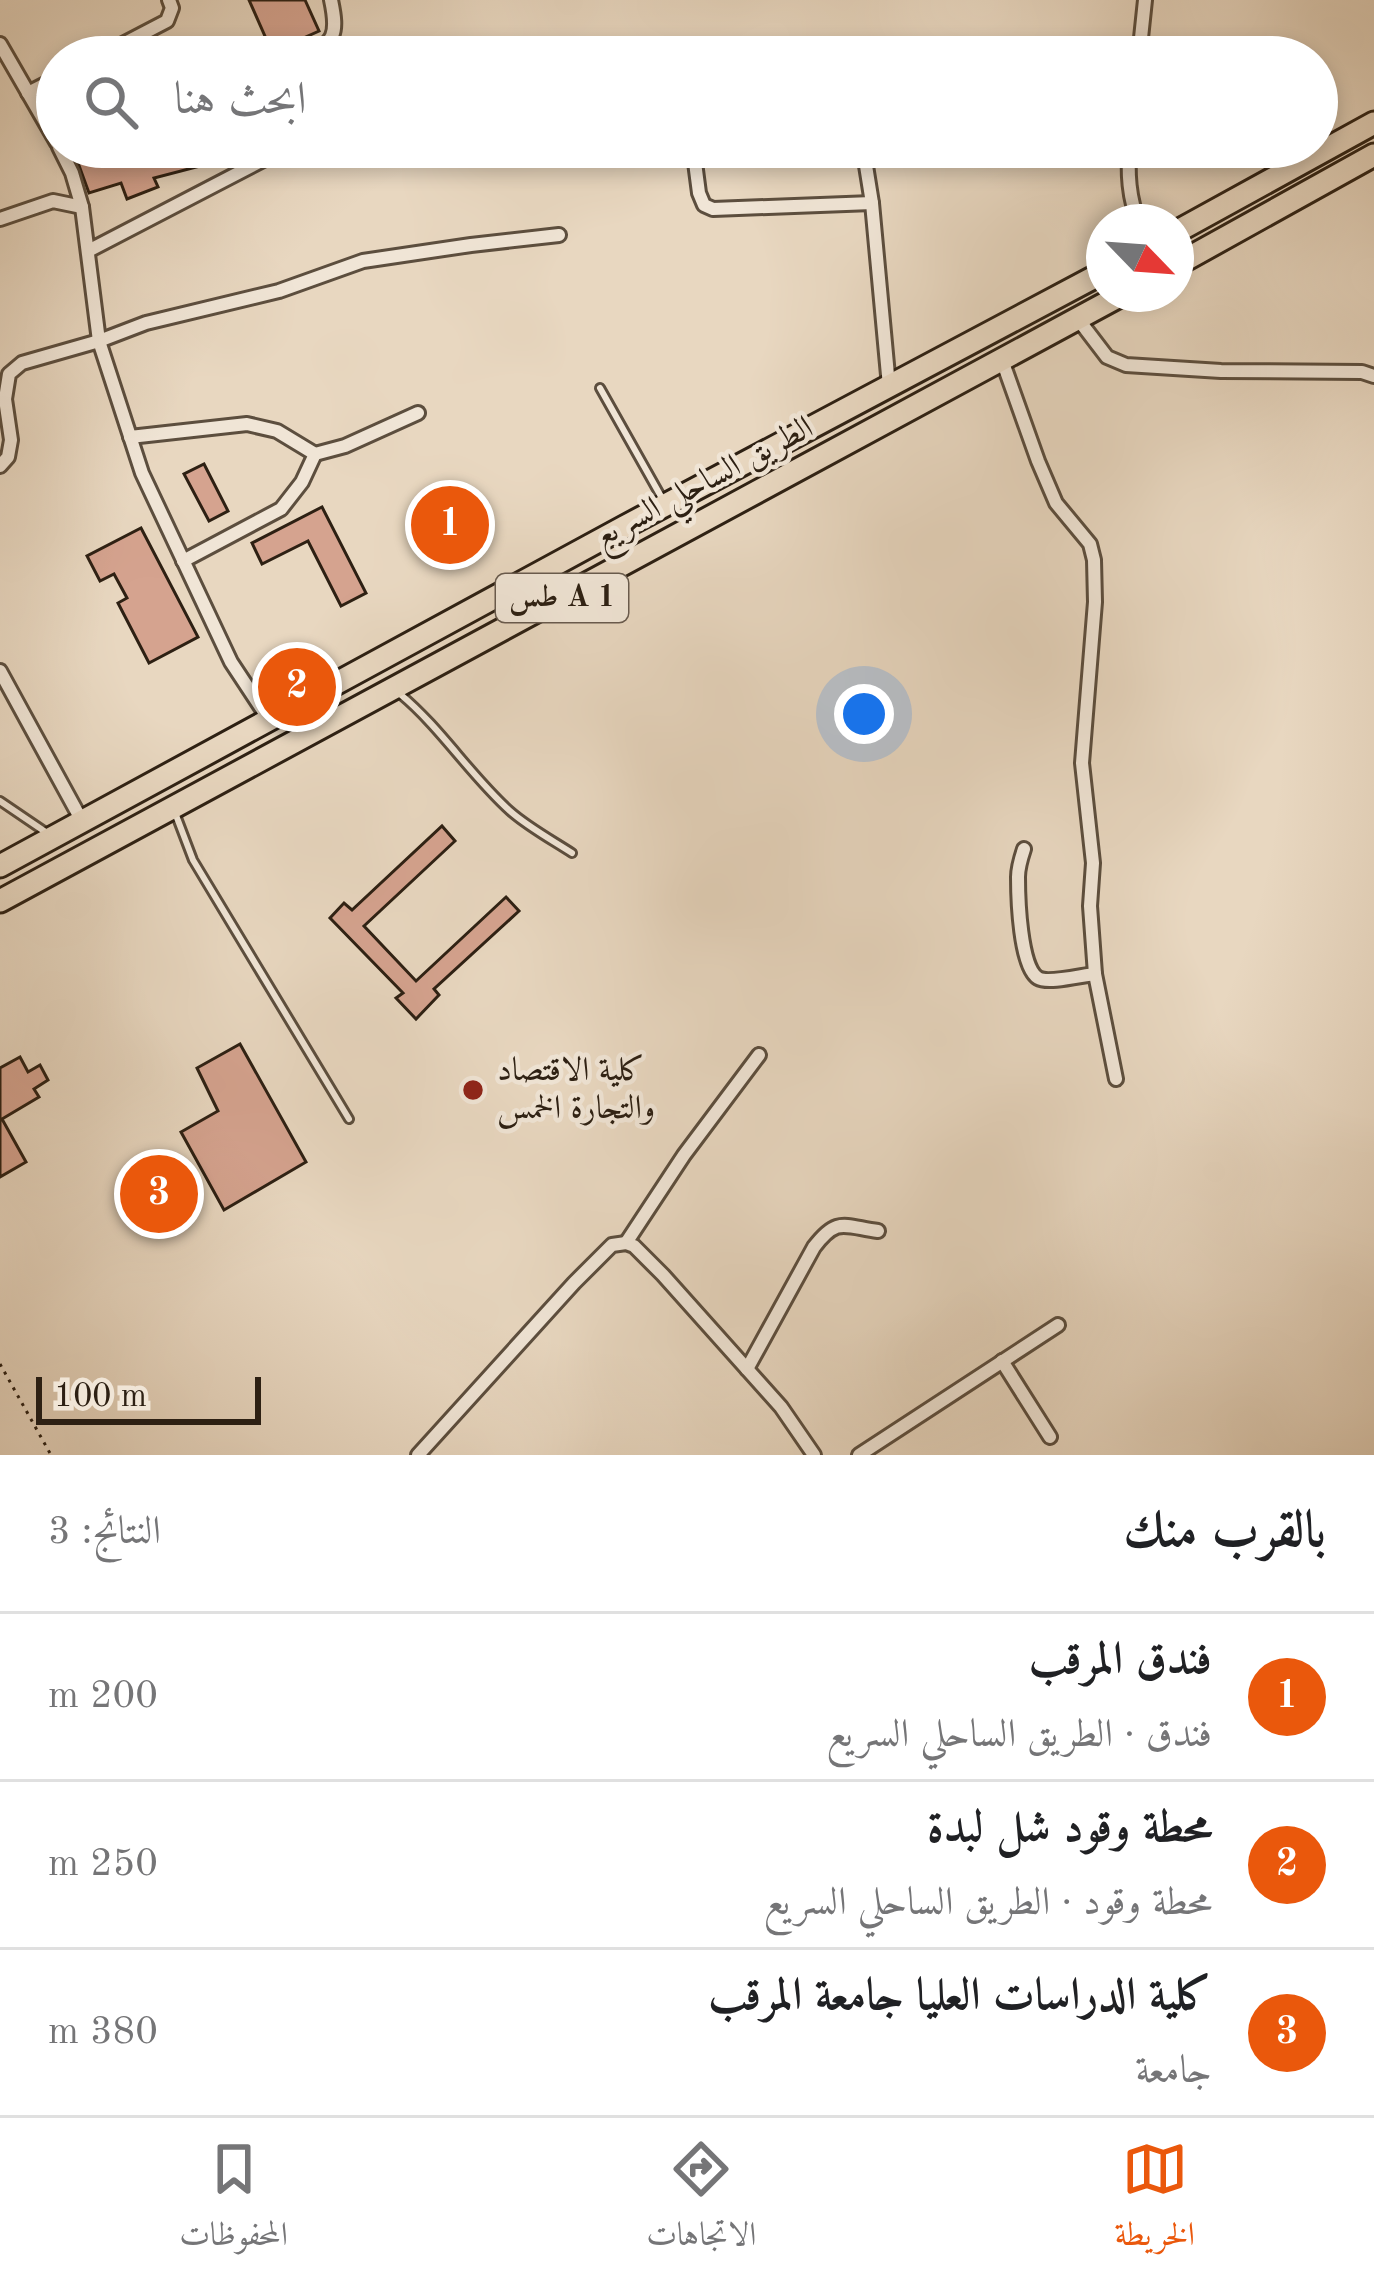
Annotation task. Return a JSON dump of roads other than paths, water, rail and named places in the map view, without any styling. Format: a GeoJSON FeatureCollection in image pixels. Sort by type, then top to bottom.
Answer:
{"type":"FeatureCollection","features":[{"type":"Feature","properties":{"kind":"highway"},"geometry":{"type":"LineString","coordinates":[[1338,143],[1374,123]]}},
{"type":"Feature","properties":{"kind":"highway"},"geometry":{"type":"LineString","coordinates":[[1194,255],[1374,155]]}},
{"type":"Feature","properties":{"kind":"highway"},"geometry":{"type":"LineString","coordinates":[[1194,222],[1292,168]]}},
{"type":"Feature","properties":{"kind":"highway","name":"الطريق الساحلي السريع"},"geometry":{"type":"LineString","coordinates":[[0,866],[1086,282]]}},
{"type":"Feature","properties":{"kind":"highway","name":"الطريق الساحلي السريع"},"geometry":{"type":"LineString","coordinates":[[0,901],[1091,312]]}},
{"type":"Feature","properties":{"kind":"street"},"geometry":{"type":"LineString","coordinates":[[138,36],[167,21],[172,8],[169,0]]}},
{"type":"Feature","properties":{"kind":"street"},"geometry":{"type":"LineString","coordinates":[[331,0],[333,36]]}},
{"type":"Feature","properties":{"kind":"street"},"geometry":{"type":"LineString","coordinates":[[1141,36],[1145,0]]}},
{"type":"Feature","properties":{"kind":"street"},"geometry":{"type":"LineString","coordinates":[[0,44],[36,107]]}},
{"type":"Feature","properties":{"kind":"street"},"geometry":{"type":"LineString","coordinates":[[28,93],[36,89]]}},
{"type":"Feature","properties":{"kind":"street"},"geometry":{"type":"LineString","coordinates":[[70,168],[82,207],[99,341],[142,473],[231,662],[268,718]]}},
{"type":"Feature","properties":{"kind":"street"},"geometry":{"type":"LineString","coordinates":[[88,251],[247,168]]}},
{"type":"Feature","properties":{"kind":"street"},"geometry":{"type":"LineString","coordinates":[[696,168],[699,194],[704,205],[713,208],[872,203]]}},
{"type":"Feature","properties":{"kind":"street"},"geometry":{"type":"LineString","coordinates":[[866,168],[889,387]]}},
{"type":"Feature","properties":{"kind":"street"},"geometry":{"type":"LineString","coordinates":[[1129,168],[1133,204]]}},
{"type":"Feature","properties":{"kind":"street"},"geometry":{"type":"LineString","coordinates":[[0,219],[53,201],[82,207]]}},
{"type":"Feature","properties":{"kind":"street"},"geometry":{"type":"LineString","coordinates":[[0,466],[8,457],[11,440],[5,399],[9,374],[22,363],[146,323],[279,291],[363,261],[559,236]]}},
{"type":"Feature","properties":{"kind":"street"},"geometry":{"type":"LineString","coordinates":[[1078,319],[1107,356],[1126,364],[1374,376]]}},
{"type":"Feature","properties":{"kind":"street"},"geometry":{"type":"LineString","coordinates":[[1002,360],[1055,503],[1090,544],[1094,560],[1082,763],[1093,863],[1090,907],[1095,974],[1116,1079]]}},
{"type":"Feature","properties":{"kind":"street"},"geometry":{"type":"LineString","coordinates":[[130,437],[247,424],[277,430],[315,454],[345,446],[418,413]]}},
{"type":"Feature","properties":{"kind":"street"},"geometry":{"type":"LineString","coordinates":[[183,561],[281,509],[302,482],[315,454]]}},
{"type":"Feature","properties":{"kind":"street"},"geometry":{"type":"LineString","coordinates":[[0,671],[82,821]]}},
{"type":"Feature","properties":{"kind":"street"},"geometry":{"type":"LineString","coordinates":[[1024,849],[1018,873],[1023,946],[1033,972],[1048,981],[1095,974]]}},
{"type":"Feature","properties":{"kind":"street"},"geometry":{"type":"LineString","coordinates":[[626,1243],[759,1054]]}},
{"type":"Feature","properties":{"kind":"street"},"geometry":{"type":"LineString","coordinates":[[748,1370],[828,1229],[878,1231]]}},
{"type":"Feature","properties":{"kind":"street"},"geometry":{"type":"LineString","coordinates":[[418,1455],[574,1283],[612,1245],[626,1243],[663,1275],[782,1407],[814,1455]]}},
{"type":"Feature","properties":{"kind":"street"},"geometry":{"type":"LineString","coordinates":[[859,1455],[1058,1325]]}},
{"type":"Feature","properties":{"kind":"street"},"geometry":{"type":"LineString","coordinates":[[1002,1361],[1050,1437]]}},
{"type":"Feature","properties":{"kind":"lane"},"geometry":{"type":"LineString","coordinates":[[599,388],[665,505]]}},
{"type":"Feature","properties":{"kind":"lane"},"geometry":{"type":"LineString","coordinates":[[394,688],[424,714],[512,813],[572,853]]}},
{"type":"Feature","properties":{"kind":"lane"},"geometry":{"type":"LineString","coordinates":[[0,801],[52,837]]}},
{"type":"Feature","properties":{"kind":"lane"},"geometry":{"type":"LineString","coordinates":[[173,807],[193,860],[349,1119]]}},
{"type":"Feature","properties":{"kind":"place","name":"فندق المرقب"},"geometry":{"type":"Point","coordinates":[450,525]}},
{"type":"Feature","properties":{"kind":"place","name":"محطة وقود شل لبدة"},"geometry":{"type":"Point","coordinates":[297,687]}},
{"type":"Feature","properties":{"kind":"place","name":"كلية الاقتصاد والتجارة الخمس"},"geometry":{"type":"Point","coordinates":[473,1090]}},
{"type":"Feature","properties":{"kind":"place","name":"كلية الدراسات العليا جامعة المرقب"},"geometry":{"type":"Point","coordinates":[159,1194]}}]}
